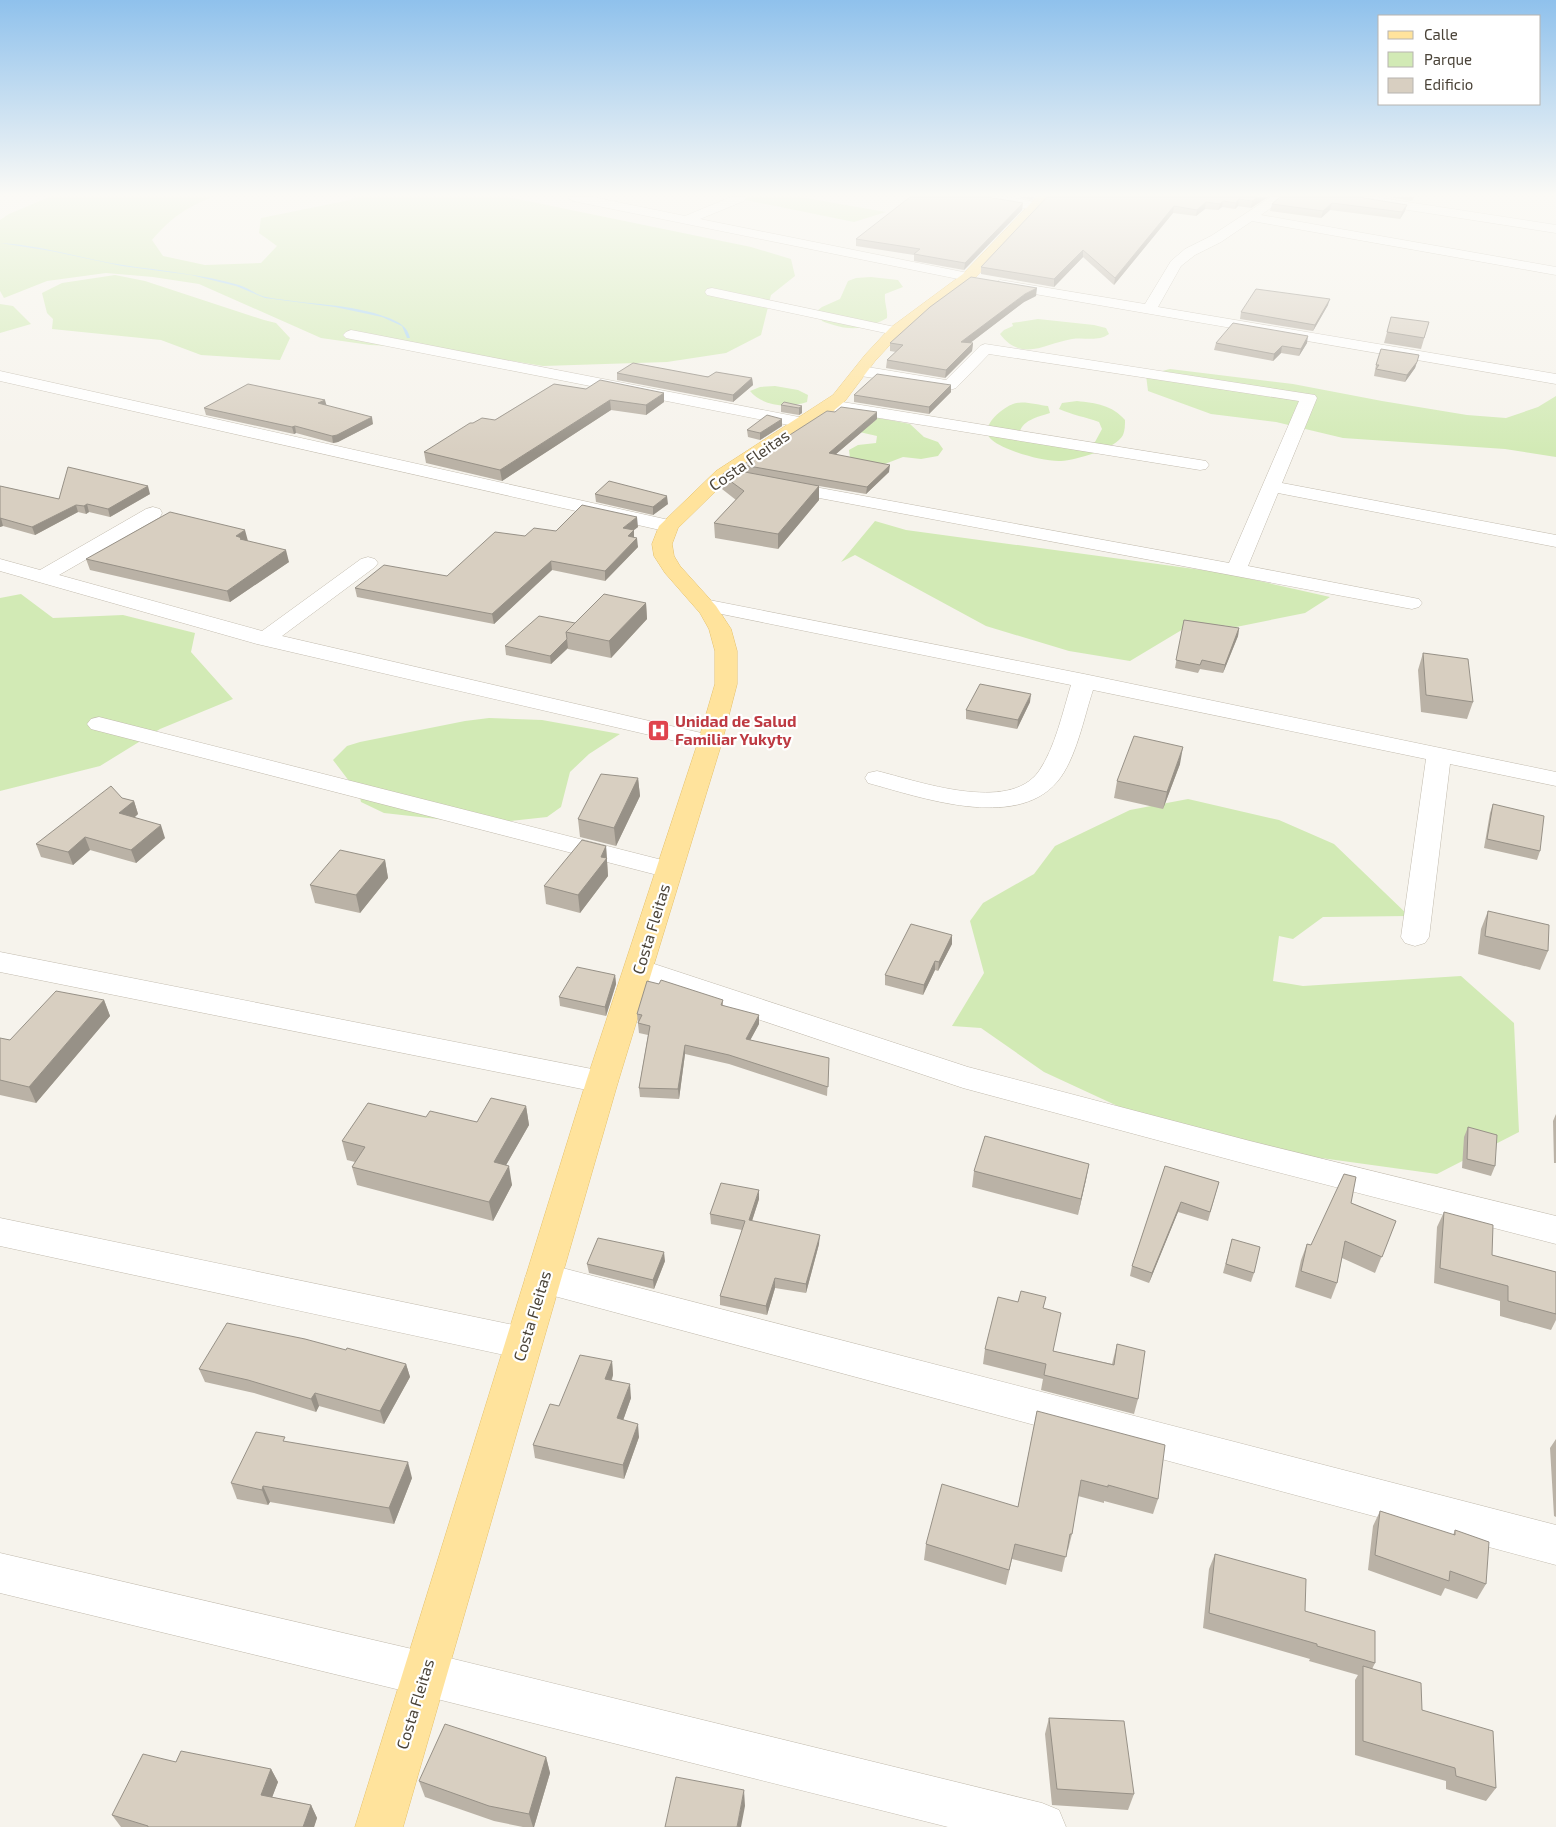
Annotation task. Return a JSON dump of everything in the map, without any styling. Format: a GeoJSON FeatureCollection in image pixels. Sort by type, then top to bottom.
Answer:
{"type":"FeatureCollection","features":[{"type":"Feature","properties":{"kind":"main road","name":"Costa Fleitas"},"geometry":{"type":"LineString","coordinates":[[379,1827],[602,1082],[710,742],[726,684],[726,651],[720,629],[704,604],[672,569],[664,556],[662,544],[669,526],[722,475],[830,405],[851,384],[895,331],[960,282]]}},
{"type":"Feature","properties":{"kind":"street"},"geometry":{"type":"LineString","coordinates":[[996,282],[1556,379]]}},
{"type":"Feature","properties":{"kind":"street"},"geometry":{"type":"LineString","coordinates":[[1150,310],[1166,282]]}},
{"type":"Feature","properties":{"kind":"street"},"geometry":{"type":"LineString","coordinates":[[712,292],[895,331]]}},
{"type":"Feature","properties":{"kind":"street"},"geometry":{"type":"LineString","coordinates":[[351,335],[804,423]]}},
{"type":"Feature","properties":{"kind":"street"},"geometry":{"type":"LineString","coordinates":[[861,370],[950,385],[985,349],[1309,398],[1236,571]]}},
{"type":"Feature","properties":{"kind":"street"},"geometry":{"type":"LineString","coordinates":[[0,376],[669,526]]}},
{"type":"Feature","properties":{"kind":"street"},"geometry":{"type":"LineString","coordinates":[[830,405],[1200,465]]}},
{"type":"Feature","properties":{"kind":"street"},"geometry":{"type":"LineString","coordinates":[[722,475],[1412,604]]}},
{"type":"Feature","properties":{"kind":"street"},"geometry":{"type":"LineString","coordinates":[[1272,486],[1556,540]]}},
{"type":"Feature","properties":{"kind":"street"},"geometry":{"type":"LineString","coordinates":[[42,577],[153,514]]}},
{"type":"Feature","properties":{"kind":"street"},"geometry":{"type":"LineString","coordinates":[[265,639],[368,563]]}},
{"type":"Feature","properties":{"kind":"street"},"geometry":{"type":"LineString","coordinates":[[0,565],[265,639],[710,742]]}},
{"type":"Feature","properties":{"kind":"street"},"geometry":{"type":"LineString","coordinates":[[704,604],[1556,779]]}},
{"type":"Feature","properties":{"kind":"street"},"geometry":{"type":"LineString","coordinates":[[877,778],[966,799],[994,800],[1016,798],[1038,788],[1048,776],[1058,756],[1084,681]]}},
{"type":"Feature","properties":{"kind":"street"},"geometry":{"type":"LineString","coordinates":[[99,724],[669,870]]}},
{"type":"Feature","properties":{"kind":"street"},"geometry":{"type":"LineString","coordinates":[[1415,937],[1439,754]]}},
{"type":"Feature","properties":{"kind":"street"},"geometry":{"type":"LineString","coordinates":[[0,962],[602,1082]]}},
{"type":"Feature","properties":{"kind":"street"},"geometry":{"type":"LineString","coordinates":[[639,969],[963,1077],[1250,1153],[1556,1230]]}},
{"type":"Feature","properties":{"kind":"street"},"geometry":{"type":"LineString","coordinates":[[0,1232],[523,1343]]}},
{"type":"Feature","properties":{"kind":"street"},"geometry":{"type":"LineString","coordinates":[[543,1278],[1556,1546]]}},
{"type":"Feature","properties":{"kind":"street"},"geometry":{"type":"LineString","coordinates":[[0,1573],[425,1674],[1042,1827]]}},
{"type":"Feature","properties":{"kind":"green space"},"geometry":{"type":"Polygon","coordinates":[[[0,282],[44,282],[4,298],[0,291],[0,282]]]}},
{"type":"Feature","properties":{"kind":"green space"},"geometry":{"type":"Polygon","coordinates":[[[149,282],[276,323],[290,338],[280,360],[201,355],[161,340],[52,329],[53,319],[47,313],[42,293],[62,283],[149,282]]]}},
{"type":"Feature","properties":{"kind":"green space"},"geometry":{"type":"Polygon","coordinates":[[[188,282],[787,282],[771,295],[761,335],[726,353],[667,362],[543,366],[432,348],[370,345],[321,338],[199,284],[188,282]]]}},
{"type":"Feature","properties":{"kind":"green space"},"geometry":{"type":"Polygon","coordinates":[[[847,282],[900,282],[903,287],[885,294],[887,318],[863,327],[839,327],[822,321],[817,311],[840,299],[847,282]]]}},
{"type":"Feature","properties":{"kind":"green space"},"geometry":{"type":"Polygon","coordinates":[[[0,304],[13,306],[31,324],[0,333],[0,304]]]}},
{"type":"Feature","properties":{"kind":"green space"},"geometry":{"type":"Polygon","coordinates":[[[1038,319],[1094,325],[1106,328],[1109,334],[1096,339],[1072,339],[1044,347],[1026,349],[1017,348],[1008,343],[1000,334],[1013,326],[1012,323],[1038,319]]]}},
{"type":"Feature","properties":{"kind":"green space"},"geometry":{"type":"Polygon","coordinates":[[[1170,369],[1293,384],[1467,415],[1506,418],[1538,407],[1556,396],[1556,457],[1505,449],[1343,438],[1276,422],[1211,414],[1148,391],[1146,375],[1170,369]]]}},
{"type":"Feature","properties":{"kind":"green space"},"geometry":{"type":"Polygon","coordinates":[[[775,386],[798,390],[808,395],[807,402],[777,405],[762,400],[750,391],[760,387],[775,386]]]}},
{"type":"Feature","properties":{"kind":"green space"},"geometry":{"type":"Polygon","coordinates":[[[1077,401],[1103,406],[1120,415],[1125,420],[1125,426],[1123,435],[1119,440],[1104,449],[1085,456],[1054,461],[1015,452],[998,444],[988,435],[989,424],[998,414],[1013,404],[1025,403],[1048,406],[1050,413],[1027,423],[1020,430],[1019,435],[1084,446],[1095,442],[1102,429],[1099,422],[1059,409],[1062,403],[1077,401]]]}},
{"type":"Feature","properties":{"kind":"green space"},"geometry":{"type":"Polygon","coordinates":[[[864,415],[910,424],[924,437],[938,442],[943,449],[938,456],[921,459],[903,457],[877,467],[850,458],[849,450],[858,445],[876,443],[877,436],[833,426],[864,415]]]}},
{"type":"Feature","properties":{"kind":"green space"},"geometry":{"type":"Polygon","coordinates":[[[875,521],[906,530],[1224,573],[1330,597],[1305,613],[1236,627],[1195,622],[1130,661],[1069,651],[986,626],[855,555],[841,562],[875,521]]]}},
{"type":"Feature","properties":{"kind":"green space"},"geometry":{"type":"Polygon","coordinates":[[[21,594],[53,618],[123,615],[195,633],[191,652],[233,699],[160,729],[100,766],[0,791],[0,598],[21,594]]]}},
{"type":"Feature","properties":{"kind":"green space"},"geometry":{"type":"Polygon","coordinates":[[[489,718],[542,720],[620,734],[589,754],[570,772],[561,807],[547,817],[482,824],[384,813],[361,802],[359,794],[333,760],[347,746],[360,742],[489,718]]]}},
{"type":"Feature","properties":{"kind":"green space"},"geometry":{"type":"Polygon","coordinates":[[[1188,799],[1279,820],[1334,844],[1409,916],[1323,917],[1293,939],[1279,936],[1273,981],[1303,986],[1461,976],[1514,1023],[1519,1132],[1437,1174],[1292,1154],[1124,1109],[1044,1072],[981,1028],[952,1026],[984,973],[970,921],[983,903],[1034,874],[1055,846],[1130,810],[1188,799]]]}},
{"type":"Feature","properties":{"kind":"water"},"geometry":{"type":"Polygon","coordinates":[[[221,282],[239,285],[266,297],[344,307],[374,313],[402,325],[410,338],[407,338],[402,326],[382,317],[335,307],[265,298],[236,286],[221,282]]]}},
{"type":"Feature","properties":{"kind":"building"},"geometry":{"type":"Polygon","coordinates":[[[964,282],[1003,282],[1037,288],[1025,294],[961,342],[973,343],[946,370],[887,360],[903,345],[890,343],[930,307],[964,282]]]}},
{"type":"Feature","properties":{"kind":"building"},"geometry":{"type":"Polygon","coordinates":[[[1256,289],[1330,299],[1315,325],[1241,312],[1256,289]]]}},
{"type":"Feature","properties":{"kind":"building"},"geometry":{"type":"Polygon","coordinates":[[[1391,317],[1429,322],[1424,338],[1387,332],[1391,317]]]}},
{"type":"Feature","properties":{"kind":"building"},"geometry":{"type":"Polygon","coordinates":[[[1233,323],[1308,336],[1301,349],[1282,346],[1274,354],[1216,343],[1233,323]]]}},
{"type":"Feature","properties":{"kind":"building"},"geometry":{"type":"Polygon","coordinates":[[[1381,349],[1419,355],[1417,362],[1407,375],[1376,369],[1379,365],[1376,365],[1381,349]]]}},
{"type":"Feature","properties":{"kind":"building"},"geometry":{"type":"Polygon","coordinates":[[[633,363],[708,377],[716,372],[752,378],[733,395],[617,373],[633,363]]]}},
{"type":"Feature","properties":{"kind":"building"},"geometry":{"type":"Polygon","coordinates":[[[877,374],[951,385],[929,407],[854,395],[877,374]]]}},
{"type":"Feature","properties":{"kind":"building"},"geometry":{"type":"Polygon","coordinates":[[[600,380],[664,393],[646,405],[610,400],[500,470],[424,452],[470,423],[482,418],[495,420],[554,384],[586,389],[600,380]]]}},
{"type":"Feature","properties":{"kind":"building"},"geometry":{"type":"Polygon","coordinates":[[[248,384],[325,400],[318,403],[372,417],[332,436],[295,426],[292,427],[204,408],[248,384]]]}},
{"type":"Feature","properties":{"kind":"building"},"geometry":{"type":"Polygon","coordinates":[[[784,402],[802,406],[799,408],[781,405],[784,402]]]}},
{"type":"Feature","properties":{"kind":"building"},"geometry":{"type":"Polygon","coordinates":[[[841,407],[877,412],[829,453],[890,465],[867,487],[743,465],[827,411],[835,412],[841,407]]]}},
{"type":"Feature","properties":{"kind":"building"},"geometry":{"type":"Polygon","coordinates":[[[767,415],[782,419],[760,433],[747,430],[767,415]]]}},
{"type":"Feature","properties":{"kind":"building"},"geometry":{"type":"Polygon","coordinates":[[[68,467],[148,486],[108,509],[87,504],[84,506],[76,505],[32,527],[0,518],[0,486],[59,499],[68,467]]]}},
{"type":"Feature","properties":{"kind":"building"},"geometry":{"type":"Polygon","coordinates":[[[729,469],[819,486],[778,534],[714,523],[744,491],[722,475],[729,469]]]}},
{"type":"Feature","properties":{"kind":"building"},"geometry":{"type":"Polygon","coordinates":[[[609,481],[667,496],[653,507],[595,494],[609,481]]]}},
{"type":"Feature","properties":{"kind":"building"},"geometry":{"type":"Polygon","coordinates":[[[582,505],[637,517],[623,528],[634,530],[628,536],[637,538],[605,571],[551,561],[492,614],[355,588],[384,565],[447,576],[495,532],[525,536],[534,528],[556,531],[582,505]]]}},
{"type":"Feature","properties":{"kind":"building"},"geometry":{"type":"Polygon","coordinates":[[[170,512],[245,530],[236,536],[242,538],[240,539],[286,550],[227,591],[86,559],[170,512]]]}},
{"type":"Feature","properties":{"kind":"building"},"geometry":{"type":"Polygon","coordinates":[[[604,594],[646,603],[609,641],[566,632],[604,594]]]}},
{"type":"Feature","properties":{"kind":"building"},"geometry":{"type":"Polygon","coordinates":[[[539,616],[575,623],[566,632],[567,639],[550,656],[505,646],[539,616]]]}},
{"type":"Feature","properties":{"kind":"building"},"geometry":{"type":"Polygon","coordinates":[[[1184,620],[1239,628],[1225,665],[1202,660],[1200,665],[1176,660],[1184,620]]]}},
{"type":"Feature","properties":{"kind":"building"},"geometry":{"type":"Polygon","coordinates":[[[1423,653],[1468,659],[1473,702],[1426,695],[1423,653]]]}},
{"type":"Feature","properties":{"kind":"building"},"geometry":{"type":"Polygon","coordinates":[[[980,684],[1031,694],[1018,720],[966,710],[980,684]]]}},
{"type":"Feature","properties":{"kind":"building"},"geometry":{"type":"Polygon","coordinates":[[[1134,736],[1183,747],[1167,792],[1117,781],[1134,736]]]}},
{"type":"Feature","properties":{"kind":"building"},"geometry":{"type":"Polygon","coordinates":[[[601,774],[638,778],[614,828],[578,819],[601,774]]]}},
{"type":"Feature","properties":{"kind":"building"},"geometry":{"type":"Polygon","coordinates":[[[111,786],[122,798],[134,801],[119,813],[161,825],[131,850],[85,837],[68,852],[36,844],[111,786]]]}},
{"type":"Feature","properties":{"kind":"building"},"geometry":{"type":"Polygon","coordinates":[[[1493,804],[1544,816],[1540,851],[1487,839],[1493,804]]]}},
{"type":"Feature","properties":{"kind":"building"},"geometry":{"type":"Polygon","coordinates":[[[582,840],[606,846],[601,857],[607,858],[578,895],[544,886],[582,840]]]}},
{"type":"Feature","properties":{"kind":"building"},"geometry":{"type":"Polygon","coordinates":[[[340,850],[385,860],[356,895],[310,885],[340,850]]]}},
{"type":"Feature","properties":{"kind":"building"},"geometry":{"type":"Polygon","coordinates":[[[1488,911],[1549,925],[1548,951],[1485,936],[1488,911]]]}},
{"type":"Feature","properties":{"kind":"building"},"geometry":{"type":"Polygon","coordinates":[[[911,924],[952,935],[939,962],[935,961],[924,985],[885,975],[911,924]]]}},
{"type":"Feature","properties":{"kind":"building"},"geometry":{"type":"Polygon","coordinates":[[[577,967],[615,975],[605,1007],[559,997],[577,967]]]}},
{"type":"Feature","properties":{"kind":"building"},"geometry":{"type":"Polygon","coordinates":[[[661,980],[723,1000],[721,1005],[759,1015],[746,1039],[829,1058],[828,1087],[729,1055],[685,1045],[678,1089],[639,1088],[650,1026],[638,1023],[642,1015],[637,1014],[647,981],[659,984],[661,980]]]}},
{"type":"Feature","properties":{"kind":"building"},"geometry":{"type":"Polygon","coordinates":[[[56,991],[104,1000],[29,1087],[0,1080],[0,1038],[10,1040],[56,991]]]}},
{"type":"Feature","properties":{"kind":"building"},"geometry":{"type":"Polygon","coordinates":[[[491,1098],[526,1106],[494,1162],[509,1166],[489,1202],[352,1167],[365,1147],[342,1141],[368,1103],[426,1117],[430,1111],[477,1122],[491,1098]]]}},
{"type":"Feature","properties":{"kind":"building"},"geometry":{"type":"Polygon","coordinates":[[[1468,1127],[1497,1135],[1495,1166],[1467,1159],[1468,1127]]]}},
{"type":"Feature","properties":{"kind":"building"},"geometry":{"type":"Polygon","coordinates":[[[985,1136],[1089,1164],[1081,1199],[974,1171],[985,1136]]]}},
{"type":"Feature","properties":{"kind":"building"},"geometry":{"type":"Polygon","coordinates":[[[1165,1166],[1219,1182],[1210,1212],[1181,1202],[1152,1273],[1132,1266],[1165,1166]]]}},
{"type":"Feature","properties":{"kind":"building"},"geometry":{"type":"Polygon","coordinates":[[[1344,1174],[1356,1177],[1351,1203],[1396,1221],[1382,1257],[1345,1241],[1337,1283],[1301,1271],[1307,1244],[1311,1245],[1344,1174]]]}},
{"type":"Feature","properties":{"kind":"building"},"geometry":{"type":"Polygon","coordinates":[[[721,1183],[759,1190],[749,1220],[820,1235],[806,1284],[775,1278],[766,1306],[720,1296],[745,1221],[710,1214],[721,1183]]]}},
{"type":"Feature","properties":{"kind":"building"},"geometry":{"type":"Polygon","coordinates":[[[1444,1212],[1493,1225],[1492,1255],[1556,1272],[1556,1314],[1508,1301],[1508,1286],[1440,1268],[1444,1212]]]}},
{"type":"Feature","properties":{"kind":"building"},"geometry":{"type":"Polygon","coordinates":[[[598,1238],[664,1252],[653,1280],[587,1264],[598,1238]]]}},
{"type":"Feature","properties":{"kind":"building"},"geometry":{"type":"Polygon","coordinates":[[[1232,1239],[1260,1247],[1254,1273],[1226,1264],[1232,1239]]]}},
{"type":"Feature","properties":{"kind":"building"},"geometry":{"type":"Polygon","coordinates":[[[1021,1291],[1046,1297],[1043,1308],[1061,1313],[1053,1351],[1114,1365],[1117,1344],[1145,1351],[1138,1399],[1044,1375],[1046,1364],[985,1349],[998,1297],[1018,1302],[1021,1291]]]}},
{"type":"Feature","properties":{"kind":"building"},"geometry":{"type":"Polygon","coordinates":[[[227,1323],[305,1339],[346,1350],[347,1348],[406,1364],[380,1411],[315,1393],[311,1399],[248,1380],[199,1369],[227,1323]]]}},
{"type":"Feature","properties":{"kind":"building"},"geometry":{"type":"Polygon","coordinates":[[[580,1355],[612,1361],[605,1379],[630,1384],[617,1418],[638,1424],[623,1465],[533,1445],[550,1404],[559,1406],[580,1355]]]}},
{"type":"Feature","properties":{"kind":"building"},"geometry":{"type":"Polygon","coordinates":[[[1037,1411],[1165,1445],[1158,1499],[1108,1485],[1108,1487],[1081,1480],[1066,1557],[1015,1544],[1009,1570],[926,1544],[942,1484],[1018,1507],[1037,1411]]]}},
{"type":"Feature","properties":{"kind":"building"},"geometry":{"type":"Polygon","coordinates":[[[256,1432],[285,1437],[283,1441],[408,1462],[389,1508],[263,1486],[262,1490],[231,1483],[256,1432]]]}},
{"type":"Feature","properties":{"kind":"building"},"geometry":{"type":"Polygon","coordinates":[[[1380,1511],[1455,1535],[1455,1530],[1489,1542],[1486,1584],[1450,1571],[1449,1581],[1375,1555],[1380,1511]]]}},
{"type":"Feature","properties":{"kind":"building"},"geometry":{"type":"Polygon","coordinates":[[[1215,1554],[1306,1579],[1305,1611],[1375,1631],[1375,1663],[1209,1613],[1215,1554]]]}},
{"type":"Feature","properties":{"kind":"building"},"geometry":{"type":"Polygon","coordinates":[[[1363,1666],[1421,1683],[1422,1710],[1493,1731],[1496,1788],[1456,1776],[1455,1768],[1363,1741],[1363,1666]]]}},
{"type":"Feature","properties":{"kind":"building"},"geometry":{"type":"Polygon","coordinates":[[[1049,1718],[1124,1721],[1134,1794],[1057,1789],[1049,1718]]]}},
{"type":"Feature","properties":{"kind":"building"},"geometry":{"type":"Polygon","coordinates":[[[445,1724],[546,1757],[529,1814],[489,1806],[419,1781],[445,1724]]]}},
{"type":"Feature","properties":{"kind":"building"},"geometry":{"type":"Polygon","coordinates":[[[181,1751],[271,1769],[261,1795],[311,1805],[303,1827],[148,1827],[112,1815],[143,1754],[176,1762],[181,1751]]]}},
{"type":"Feature","properties":{"kind":"building"},"geometry":{"type":"Polygon","coordinates":[[[676,1777],[744,1790],[737,1827],[665,1827],[676,1777]]]}},
{"type":"Feature","properties":{"kind":"place","name":"Unidad de Salud Familiar Yukyty"},"geometry":{"type":"Point","coordinates":[659,730]}}]}
